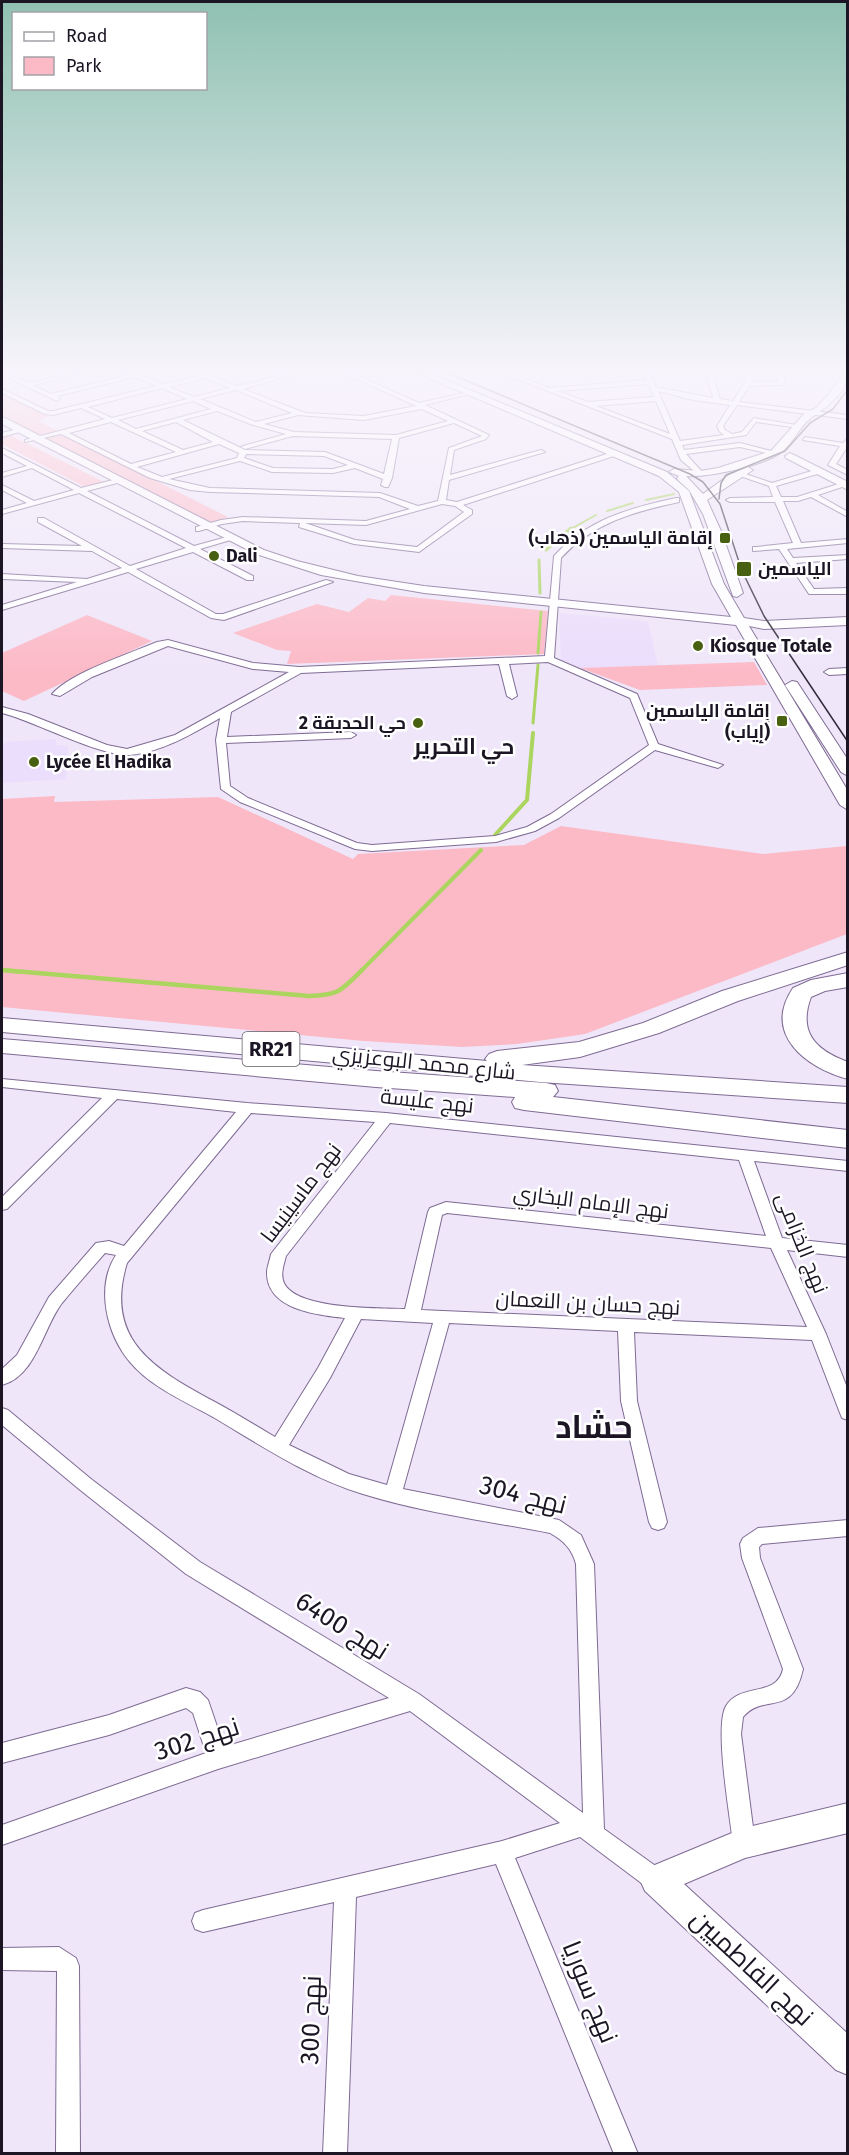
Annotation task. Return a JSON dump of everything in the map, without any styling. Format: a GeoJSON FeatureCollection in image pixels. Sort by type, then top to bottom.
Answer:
{"type":"FeatureCollection","features":[{"type":"Feature","properties":{"kind":"highway"},"geometry":{"type":"LineString","coordinates":[[777,980],[848,947]]}},
{"type":"Feature","properties":{"kind":"highway"},"geometry":{"type":"LineString","coordinates":[[381,1069],[515,1058],[580,1048],[651,1028],[777,980],[848,958]]}},
{"type":"Feature","properties":{"kind":"highway"},"geometry":{"type":"LineString","coordinates":[[848,980],[819,985],[801,993],[793,1008],[792,1023],[799,1040],[814,1055],[832,1066],[848,1071]]}},
{"type":"Feature","properties":{"kind":"highway","name":"شارع محمد البوعزيزي"},"geometry":{"type":"LineString","coordinates":[[2,1025],[381,1069]]}},
{"type":"Feature","properties":{"kind":"highway","name":"شارع محمد البوعزيزي"},"geometry":{"type":"LineString","coordinates":[[2,1046],[381,1069],[848,1112]]}},
{"type":"Feature","properties":{"kind":"highway"},"geometry":{"type":"LineString","coordinates":[[381,1069],[423,1089],[848,1139]]}},
{"type":"Feature","properties":{"kind":"highway","name":"شارع محمد البوعزيزي"},"geometry":{"type":"LineString","coordinates":[[540,1082],[848,1095]]}},
{"type":"Feature","properties":{"kind":"main road"},"geometry":{"type":"LineString","coordinates":[[99,474],[277,566],[329,582],[390,592],[554,606],[745,627],[848,621]]}},
{"type":"Feature","properties":{"kind":"main road"},"geometry":{"type":"LineString","coordinates":[[663,474],[671,477],[684,492],[718,584],[848,805]]}},
{"type":"Feature","properties":{"kind":"main road"},"geometry":{"type":"LineString","coordinates":[[663,474],[671,477],[700,474]]}},
{"type":"Feature","properties":{"kind":"main road"},"geometry":{"type":"LineString","coordinates":[[684,492],[716,474]]}},
{"type":"Feature","properties":{"kind":"main road"},"geometry":{"type":"LineString","coordinates":[[702,499],[739,474]]}},
{"type":"Feature","properties":{"kind":"main road"},"geometry":{"type":"LineString","coordinates":[[823,474],[845,485]]}},
{"type":"Feature","properties":{"kind":"main road"},"geometry":{"type":"LineString","coordinates":[[684,492],[728,482]]}},
{"type":"Feature","properties":{"kind":"main road"},"geometry":{"type":"LineString","coordinates":[[684,492],[702,499],[730,576],[745,627],[848,772]]}},
{"type":"Feature","properties":{"kind":"main road"},"geometry":{"type":"LineString","coordinates":[[225,539],[301,568],[343,578],[554,606]]}},
{"type":"Feature","properties":{"kind":"main road"},"geometry":{"type":"LineString","coordinates":[[680,619],[714,608],[717,604],[718,584]]}},
{"type":"Feature","properties":{"kind":"main road"},"geometry":{"type":"LineString","coordinates":[[656,1880],[744,1843],[848,1818]]}},
{"type":"Feature","properties":{"kind":"main road","name":"نهج الفاطميين"},"geometry":{"type":"LineString","coordinates":[[656,1880],[848,2058]]}},
{"type":"Feature","properties":{"kind":"street"},"geometry":{"type":"LineString","coordinates":[[47,474],[250,578]]}},
{"type":"Feature","properties":{"kind":"street"},"geometry":{"type":"LineString","coordinates":[[147,474],[183,487],[210,490],[380,495],[418,509]]}},
{"type":"Feature","properties":{"kind":"street"},"geometry":{"type":"LineString","coordinates":[[160,480],[180,474]]}},
{"type":"Feature","properties":{"kind":"street"},"geometry":{"type":"LineString","coordinates":[[375,474],[388,478]]}},
{"type":"Feature","properties":{"kind":"street"},"geometry":{"type":"LineString","coordinates":[[380,495],[389,474]]}},
{"type":"Feature","properties":{"kind":"street"},"geometry":{"type":"LineString","coordinates":[[442,502],[448,474]]}},
{"type":"Feature","properties":{"kind":"street"},"geometry":{"type":"LineString","coordinates":[[447,478],[463,474]]}},
{"type":"Feature","properties":{"kind":"street"},"geometry":{"type":"LineString","coordinates":[[457,504],[554,474]]}},
{"type":"Feature","properties":{"kind":"street"},"geometry":{"type":"LineString","coordinates":[[742,474],[772,485],[806,474]]}},
{"type":"Feature","properties":{"kind":"street"},"geometry":{"type":"LineString","coordinates":[[2,512],[114,481]]}},
{"type":"Feature","properties":{"kind":"street"},"geometry":{"type":"LineString","coordinates":[[772,485],[798,546]]}},
{"type":"Feature","properties":{"kind":"street"},"geometry":{"type":"LineString","coordinates":[[730,500],[798,499],[845,485]]}},
{"type":"Feature","properties":{"kind":"street"},"geometry":{"type":"LineString","coordinates":[[3,489],[33,503]]}},
{"type":"Feature","properties":{"kind":"street"},"geometry":{"type":"LineString","coordinates":[[549,659],[556,558],[577,537],[611,517],[684,492]]}},
{"type":"Feature","properties":{"kind":"street"},"geometry":{"type":"LineString","coordinates":[[811,494],[848,515]]}},
{"type":"Feature","properties":{"kind":"street"},"geometry":{"type":"LineString","coordinates":[[203,528],[243,519],[366,523],[442,502],[457,504],[468,511],[468,514],[419,550],[354,542],[289,521]]}},
{"type":"Feature","properties":{"kind":"street"},"geometry":{"type":"LineString","coordinates":[[41,519],[219,617],[329,582]]}},
{"type":"Feature","properties":{"kind":"street"},"geometry":{"type":"LineString","coordinates":[[2,608],[225,539]]}},
{"type":"Feature","properties":{"kind":"street"},"geometry":{"type":"LineString","coordinates":[[756,549],[848,541]]}},
{"type":"Feature","properties":{"kind":"street"},"geometry":{"type":"LineString","coordinates":[[2,546],[96,549]]}},
{"type":"Feature","properties":{"kind":"street"},"geometry":{"type":"LineString","coordinates":[[782,548],[812,592],[848,591]]}},
{"type":"Feature","properties":{"kind":"street"},"geometry":{"type":"LineString","coordinates":[[789,561],[848,557]]}},
{"type":"Feature","properties":{"kind":"street"},"geometry":{"type":"LineString","coordinates":[[2,576],[95,580]]}},
{"type":"Feature","properties":{"kind":"street"},"geometry":{"type":"LineString","coordinates":[[57,694],[60,690],[87,677],[160,644],[168,643],[253,666],[299,670],[549,659],[634,696],[654,746]]}},
{"type":"Feature","properties":{"kind":"street"},"geometry":{"type":"LineString","coordinates":[[503,660],[512,696]]}},
{"type":"Feature","properties":{"kind":"street"},"geometry":{"type":"LineString","coordinates":[[2,710],[25,716],[104,747],[127,752],[153,748],[299,670]]}},
{"type":"Feature","properties":{"kind":"street"},"geometry":{"type":"LineString","coordinates":[[829,672],[848,671]]}},
{"type":"Feature","properties":{"kind":"street"},"geometry":{"type":"LineString","coordinates":[[226,711],[221,740],[225,787],[232,793],[343,842],[372,848],[496,839],[531,829],[555,816],[654,746]]}},
{"type":"Feature","properties":{"kind":"street"},"geometry":{"type":"LineString","coordinates":[[221,740],[351,735]]}},
{"type":"Feature","properties":{"kind":"street"},"geometry":{"type":"LineString","coordinates":[[654,746],[718,765]]}},
{"type":"Feature","properties":{"kind":"street","name":"نهج عليسة"},"geometry":{"type":"LineString","coordinates":[[2,1083],[247,1108],[386,1118],[848,1166]]}},
{"type":"Feature","properties":{"kind":"street"},"geometry":{"type":"LineString","coordinates":[[2,1205],[113,1095]]}},
{"type":"Feature","properties":{"kind":"street","name":"نهج 304"},"geometry":{"type":"LineString","coordinates":[[247,1108],[120,1261],[114,1277],[112,1302],[127,1346],[141,1364],[163,1380],[278,1447],[326,1472],[393,1494],[553,1526],[569,1533],[581,1547],[585,1564],[589,1830]]}},
{"type":"Feature","properties":{"kind":"street","name":"نهج ماسينيسا"},"geometry":{"type":"LineString","coordinates":[[356,1313],[317,1308],[289,1299],[279,1290],[273,1267],[294,1232],[386,1118]]}},
{"type":"Feature","properties":{"kind":"street","name":"نهج الخزامى"},"geometry":{"type":"LineString","coordinates":[[745,1155],[777,1245],[818,1334],[848,1413]]}},
{"type":"Feature","properties":{"kind":"street","name":"نهج الإمام البخاري"},"geometry":{"type":"LineString","coordinates":[[412,1314],[435,1212],[446,1207],[848,1251]]}},
{"type":"Feature","properties":{"kind":"street"},"geometry":{"type":"LineString","coordinates":[[2,1378],[23,1360],[55,1301],[101,1247],[109,1247],[126,1253]]}},
{"type":"Feature","properties":{"kind":"street"},"geometry":{"type":"LineString","coordinates":[[278,1447],[324,1373],[356,1313]]}},
{"type":"Feature","properties":{"kind":"street","name":"نهج حسان بن النعمان"},"geometry":{"type":"LineString","coordinates":[[356,1313],[818,1334]]}},
{"type":"Feature","properties":{"kind":"street"},"geometry":{"type":"LineString","coordinates":[[393,1494],[443,1317]]}},
{"type":"Feature","properties":{"kind":"street"},"geometry":{"type":"LineString","coordinates":[[626,1326],[629,1401],[658,1522]]}},
{"type":"Feature","properties":{"kind":"street","name":"نهج 6400"},"geometry":{"type":"LineString","coordinates":[[2,1415],[85,1484],[193,1568],[412,1701],[656,1880]]}},
{"type":"Feature","properties":{"kind":"street"},"geometry":{"type":"LineString","coordinates":[[744,1843],[732,1734],[733,1713],[742,1703],[782,1693],[791,1682],[793,1669],[751,1558],[750,1544],[758,1536],[848,1528]]}},
{"type":"Feature","properties":{"kind":"street"},"geometry":{"type":"LineString","coordinates":[[2,1753],[109,1725],[186,1698],[193,1699],[201,1707],[218,1759]]}},
{"type":"Feature","properties":{"kind":"street","name":"نهج 302"},"geometry":{"type":"LineString","coordinates":[[2,1835],[218,1759],[412,1701]]}},
{"type":"Feature","properties":{"kind":"street"},"geometry":{"type":"LineString","coordinates":[[203,1921],[345,1890],[589,1830]]}},
{"type":"Feature","properties":{"kind":"street","name":"نهج سوريا"},"geometry":{"type":"LineString","coordinates":[[502,1852],[626,2154]]}},
{"type":"Feature","properties":{"kind":"street","name":"نهج 300"},"geometry":{"type":"LineString","coordinates":[[335,2154],[345,1890]]}},
{"type":"Feature","properties":{"kind":"street"},"geometry":{"type":"LineString","coordinates":[[2,1959],[59,1959],[68,1966],[68,2154]]}},
{"type":"Feature","properties":{"kind":"shaded area"},"geometry":{"type":"Polygon","coordinates":[[[559,613],[648,621],[658,666],[580,668],[561,660],[559,613]]]}},
{"type":"Feature","properties":{"kind":"shaded area","name":"Lycée El Hadika"},"geometry":{"type":"Polygon","coordinates":[[[56,739],[56,745],[68,746],[66,779],[2,783],[2,746],[7,742],[56,739]]]}},
{"type":"Feature","properties":{"kind":"green space"},"geometry":{"type":"Polygon","coordinates":[[[59,474],[87,474],[104,482],[85,487],[59,474]]]}},
{"type":"Feature","properties":{"kind":"green space"},"geometry":{"type":"Polygon","coordinates":[[[113,474],[142,474],[228,517],[210,523],[113,474]]]}},
{"type":"Feature","properties":{"kind":"green space"},"geometry":{"type":"Polygon","coordinates":[[[391,595],[548,611],[544,654],[287,664],[291,651],[277,650],[233,633],[317,604],[349,612],[368,598],[385,601],[391,595]]]}},
{"type":"Feature","properties":{"kind":"green space"},"geometry":{"type":"Polygon","coordinates":[[[87,615],[152,641],[24,701],[2,691],[2,653],[87,615]]]}},
{"type":"Feature","properties":{"kind":"green space"},"geometry":{"type":"Polygon","coordinates":[[[754,662],[767,685],[640,690],[580,668],[754,662]]]}},
{"type":"Feature","properties":{"kind":"green space"},"geometry":{"type":"Polygon","coordinates":[[[55,796],[54,802],[218,797],[353,859],[358,854],[524,845],[561,826],[763,854],[847,846],[847,934],[585,1034],[517,1044],[462,1047],[364,1041],[2,1007],[2,799],[55,796]]]}},
{"type":"Feature","properties":{"kind":"waterway"},"geometry":{"type":"LineString","coordinates":[[646,500],[674,494]]}},
{"type":"Feature","properties":{"kind":"waterway"},"geometry":{"type":"LineString","coordinates":[[607,511],[633,503]]}},
{"type":"Feature","properties":{"kind":"waterway"},"geometry":{"type":"LineString","coordinates":[[569,530],[596,515]]}},
{"type":"Feature","properties":{"kind":"waterway"},"geometry":{"type":"LineString","coordinates":[[546,550],[571,528]]}},
{"type":"Feature","properties":{"kind":"waterway"},"geometry":{"type":"LineString","coordinates":[[539,560],[540,593]]}},
{"type":"Feature","properties":{"kind":"waterway"},"geometry":{"type":"LineString","coordinates":[[538,653],[541,612]]}},
{"type":"Feature","properties":{"kind":"waterway"},"geometry":{"type":"LineString","coordinates":[[533,723],[538,665]]}},
{"type":"Feature","properties":{"kind":"waterway"},"geometry":{"type":"LineString","coordinates":[[495,835],[527,800],[533,733]]}},
{"type":"Feature","properties":{"kind":"waterway"},"geometry":{"type":"LineString","coordinates":[[360,972],[481,850]]}},
{"type":"Feature","properties":{"kind":"waterway"},"geometry":{"type":"LineString","coordinates":[[20,972],[2,970],[309,996],[333,993],[349,983],[360,972]]}},
{"type":"Feature","properties":{"kind":"tram line"},"geometry":{"type":"LineString","coordinates":[[689,474],[703,482],[720,504],[742,571],[764,616],[848,742]]}},
{"type":"Feature","properties":{"kind":"tram line"},"geometry":{"type":"LineString","coordinates":[[719,499],[721,483],[730,474]]}},
{"type":"Feature","properties":{"kind":"place","name":"إقامة الياسمين (ذهاب)"},"geometry":{"type":"Point","coordinates":[725,538]}},
{"type":"Feature","properties":{"kind":"place","name":"Dali"},"geometry":{"type":"Point","coordinates":[214,556]}},
{"type":"Feature","properties":{"kind":"place","name":"الياسمين"},"geometry":{"type":"Point","coordinates":[744,569]}},
{"type":"Feature","properties":{"kind":"place","name":"Kiosque Totale"},"geometry":{"type":"Point","coordinates":[698,646]}},
{"type":"Feature","properties":{"kind":"place","name":"إقامة الياسمين (إياب)"},"geometry":{"type":"Point","coordinates":[782,721]}},
{"type":"Feature","properties":{"kind":"place","name":"حي الحديقة 2"},"geometry":{"type":"Point","coordinates":[418,723]}},
{"type":"Feature","properties":{"kind":"place","name":"Lycée El Hadika"},"geometry":{"type":"Point","coordinates":[34,762]}},
{"type":"Feature","properties":{"kind":"district","name":"حي التحرير"},"geometry":{"type":"Point","coordinates":[464,746]}},
{"type":"Feature","properties":{"kind":"district","name":"حشاد"},"geometry":{"type":"Point","coordinates":[594,1427]}}]}
